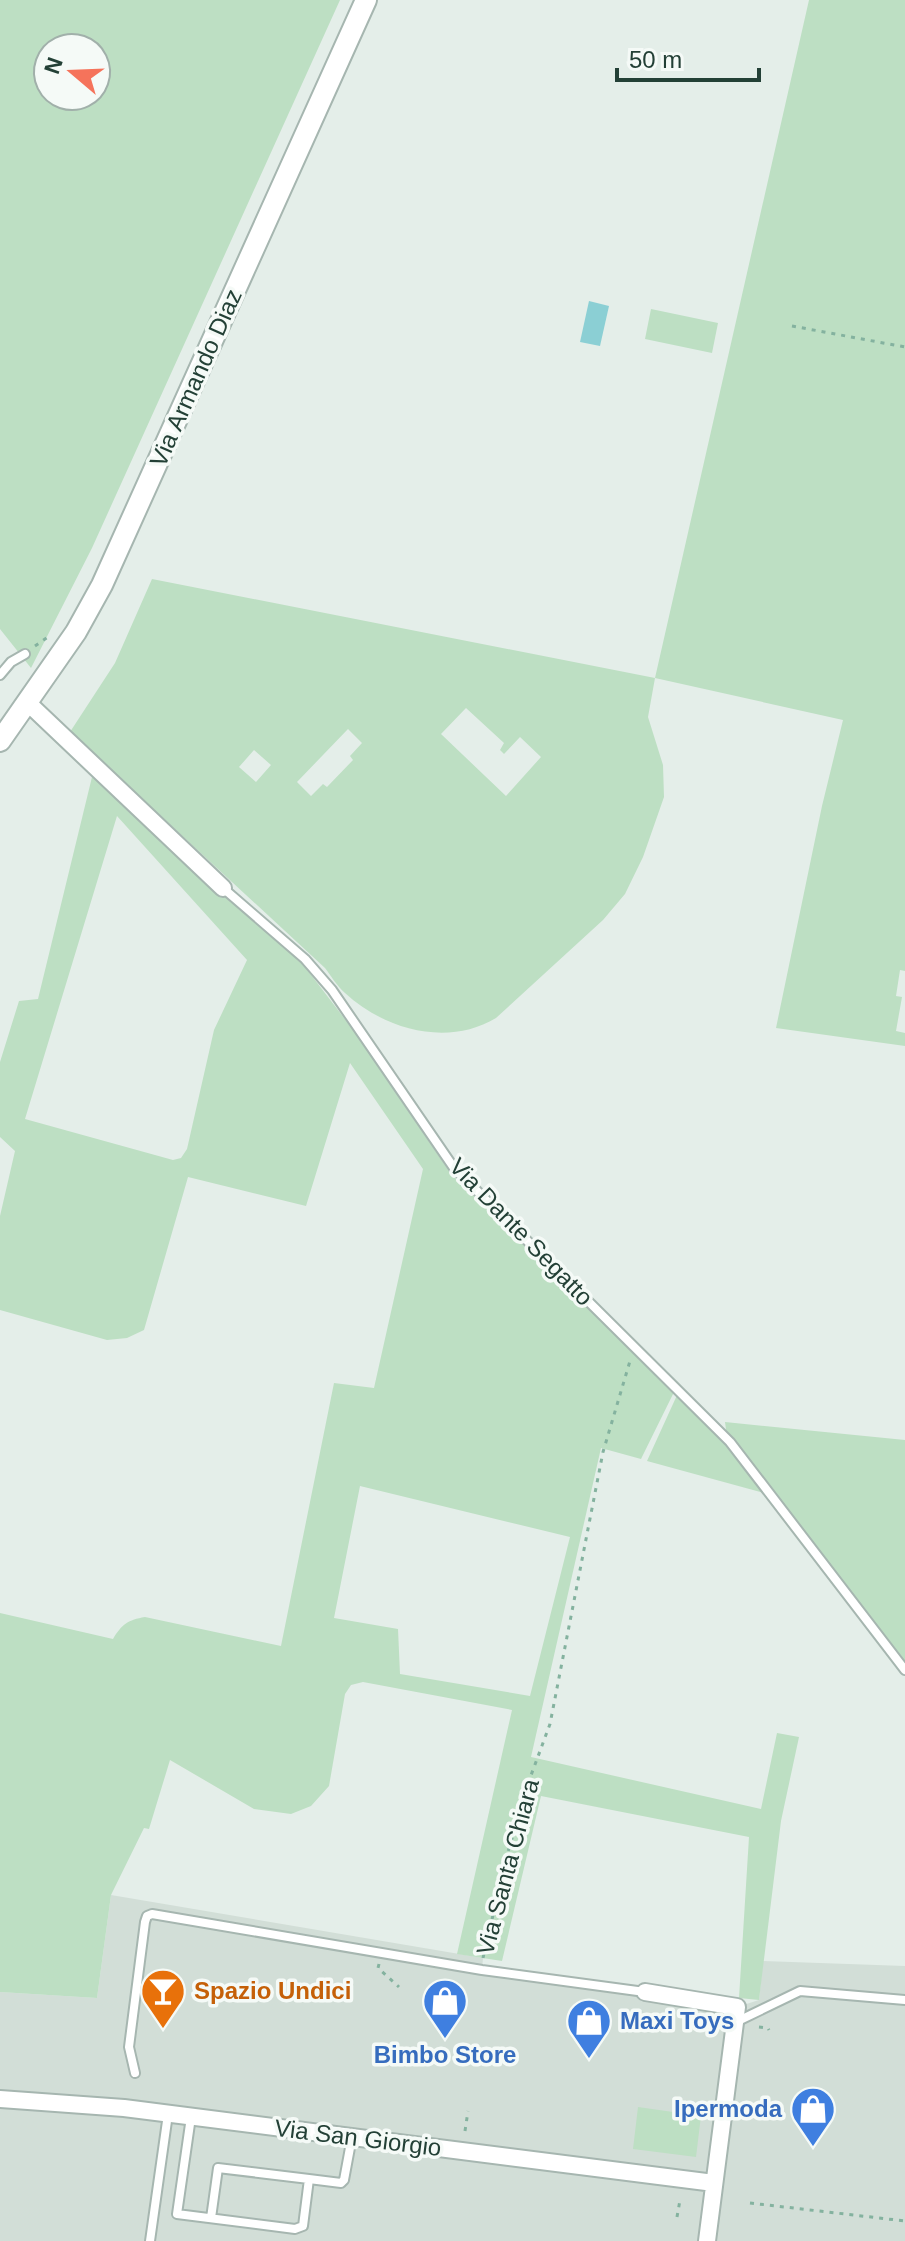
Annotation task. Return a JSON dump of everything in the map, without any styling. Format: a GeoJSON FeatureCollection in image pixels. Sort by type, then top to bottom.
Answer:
{"type":"FeatureCollection","features":[{"type":"Feature","properties":{"kind":"street","name":"Via Armando Diaz"},"geometry":{"type":"LineString","coordinates":[[0,741],[86,616],[102,585],[366,0]]}},
{"type":"Feature","properties":{"kind":"street","name":"Via Dante Segatto"},"geometry":{"type":"LineString","coordinates":[[27,702],[223,888]]}},
{"type":"Feature","properties":{"kind":"street","name":"Via Santa Chiara"},"geometry":{"type":"LineString","coordinates":[[645,1992],[737,2007],[735,2022]]}},
{"type":"Feature","properties":{"kind":"street"},"geometry":{"type":"LineString","coordinates":[[707,2241],[735,2022]]}},
{"type":"Feature","properties":{"kind":"street","name":"Via San Giorgio"},"geometry":{"type":"LineString","coordinates":[[0,2099],[104,2106],[714,2183]]}},
{"type":"Feature","properties":{"kind":"lane"},"geometry":{"type":"LineString","coordinates":[[0,675],[11,662],[25,654]]}},
{"type":"Feature","properties":{"kind":"lane","name":"Via Dante Segatto"},"geometry":{"type":"LineString","coordinates":[[223,888],[305,959],[332,990],[454,1168],[730,1442],[905,1670]]}},
{"type":"Feature","properties":{"kind":"lane"},"geometry":{"type":"LineString","coordinates":[[135,2073],[129,2047],[145,1922],[149,1915],[482,1970]]}},
{"type":"Feature","properties":{"kind":"lane","name":"Via Santa Chiara"},"geometry":{"type":"LineString","coordinates":[[482,1970],[645,1992]]}},
{"type":"Feature","properties":{"kind":"lane"},"geometry":{"type":"LineString","coordinates":[[735,2022],[790,1995],[809,1990],[905,2000]]}},
{"type":"Feature","properties":{"kind":"lane"},"geometry":{"type":"LineString","coordinates":[[150,2241],[168,2114]]}},
{"type":"Feature","properties":{"kind":"lane"},"geometry":{"type":"LineString","coordinates":[[191,2117],[177,2214],[300,2229],[309,2179]]}},
{"type":"Feature","properties":{"kind":"lane"},"geometry":{"type":"LineString","coordinates":[[211,2218],[218,2168],[343,2182],[352,2137]]}},
{"type":"Feature","properties":{"kind":"path"},"geometry":{"type":"LineString","coordinates":[[792,326],[905,347]]}},
{"type":"Feature","properties":{"kind":"path","name":"Via Santa Chiara"},"geometry":{"type":"LineString","coordinates":[[482,1970],[507,1855],[550,1724],[603,1452],[626,1377]]}},
{"type":"Feature","properties":{"kind":"path"},"geometry":{"type":"LineString","coordinates":[[378,1968],[399,1987]]}},
{"type":"Feature","properties":{"kind":"path"},"geometry":{"type":"LineString","coordinates":[[631,2012],[642,2013]]}},
{"type":"Feature","properties":{"kind":"path"},"geometry":{"type":"LineString","coordinates":[[757,2027],[769,2030]]}},
{"type":"Feature","properties":{"kind":"path"},"geometry":{"type":"LineString","coordinates":[[465,2131],[468,2111]]}},
{"type":"Feature","properties":{"kind":"path"},"geometry":{"type":"LineString","coordinates":[[677,2217],[680,2200]]}},
{"type":"Feature","properties":{"kind":"path"},"geometry":{"type":"LineString","coordinates":[[750,2203],[905,2221]]}},
{"type":"Feature","properties":{"kind":"shaded area"},"geometry":{"type":"Polygon","coordinates":[[[111,1895],[483,1958],[482,1970],[737,2007],[759,2000],[763,1961],[905,1966],[905,2241],[0,2241],[0,1992],[97,1998],[111,1895]]]}},
{"type":"Feature","properties":{"kind":"green space"},"geometry":{"type":"Polygon","coordinates":[[[0,0],[340,0],[92,548],[31,668],[0,629],[0,0]]]}},
{"type":"Feature","properties":{"kind":"green space"},"geometry":{"type":"Polygon","coordinates":[[[809,0],[905,0],[905,971],[900,970],[896,996],[902,997],[896,1031],[905,1033],[905,1046],[776,1028],[843,720],[655,678],[809,0]]]}},
{"type":"Feature","properties":{"kind":"green space"},"geometry":{"type":"Polygon","coordinates":[[[651,309],[718,323],[712,353],[645,339],[651,309]]]}},
{"type":"Feature","properties":{"kind":"green space"},"geometry":{"type":"Polygon","coordinates":[[[152,579],[655,678],[648,717],[663,765],[664,797],[643,857],[625,894],[603,920],[496,1018],[477,1027],[458,1032],[418,1030],[379,1017],[361,1006],[342,990],[325,968],[70,732],[115,663],[152,579]],[[466,708],[441,734],[506,796],[541,757],[520,737],[504,754],[500,750],[504,743],[466,708]],[[348,729],[297,782],[311,796],[323,784],[327,787],[353,760],[350,756],[362,743],[348,729]],[[254,750],[239,767],[256,782],[271,765],[254,750]]]}},
{"type":"Feature","properties":{"kind":"green space"},"geometry":{"type":"Polygon","coordinates":[[[92,777],[302,963],[354,1031],[451,1174],[675,1390],[641,1459],[601,1448],[531,1757],[761,1809],[777,1733],[799,1737],[781,1821],[759,2000],[739,1998],[749,1837],[541,1796],[502,1961],[457,1954],[512,1710],[363,1682],[351,1685],[345,1694],[329,1786],[311,1806],[291,1814],[254,1809],[170,1760],[149,1829],[144,1828],[111,1895],[97,1998],[0,1992],[0,1613],[113,1639],[126,1624],[145,1617],[281,1646],[334,1383],[374,1388],[423,1169],[350,1063],[306,1206],[188,1177],[144,1330],[127,1338],[107,1340],[0,1310],[0,1216],[15,1151],[0,1137],[0,1062],[19,1001],[38,999],[92,777]],[[117,816],[25,1119],[173,1160],[181,1158],[187,1149],[214,1030],[247,960],[117,816]],[[360,1486],[334,1618],[398,1629],[400,1674],[530,1696],[570,1537],[360,1486]]]}},
{"type":"Feature","properties":{"kind":"green space"},"geometry":{"type":"Polygon","coordinates":[[[678,1393],[727,1437],[725,1422],[905,1440],[905,1665],[771,1495],[647,1461],[678,1393]]]}},
{"type":"Feature","properties":{"kind":"green space"},"geometry":{"type":"Polygon","coordinates":[[[638,2107],[701,2116],[696,2157],[633,2149],[638,2107]]]}},
{"type":"Feature","properties":{"kind":"water"},"geometry":{"type":"Polygon","coordinates":[[[589,301],[609,306],[600,346],[580,342],[589,301]]]}},
{"type":"Feature","properties":{"kind":"place","name":"Spazio Undici"},"geometry":{"type":"Point","coordinates":[163,2030]}},
{"type":"Feature","properties":{"kind":"place","name":"Bimbo Store"},"geometry":{"type":"Point","coordinates":[445,2040]}},
{"type":"Feature","properties":{"kind":"place","name":"Maxi Toys"},"geometry":{"type":"Point","coordinates":[589,2060]}},
{"type":"Feature","properties":{"kind":"place","name":"Ipermoda"},"geometry":{"type":"Point","coordinates":[813,2148]}}]}
